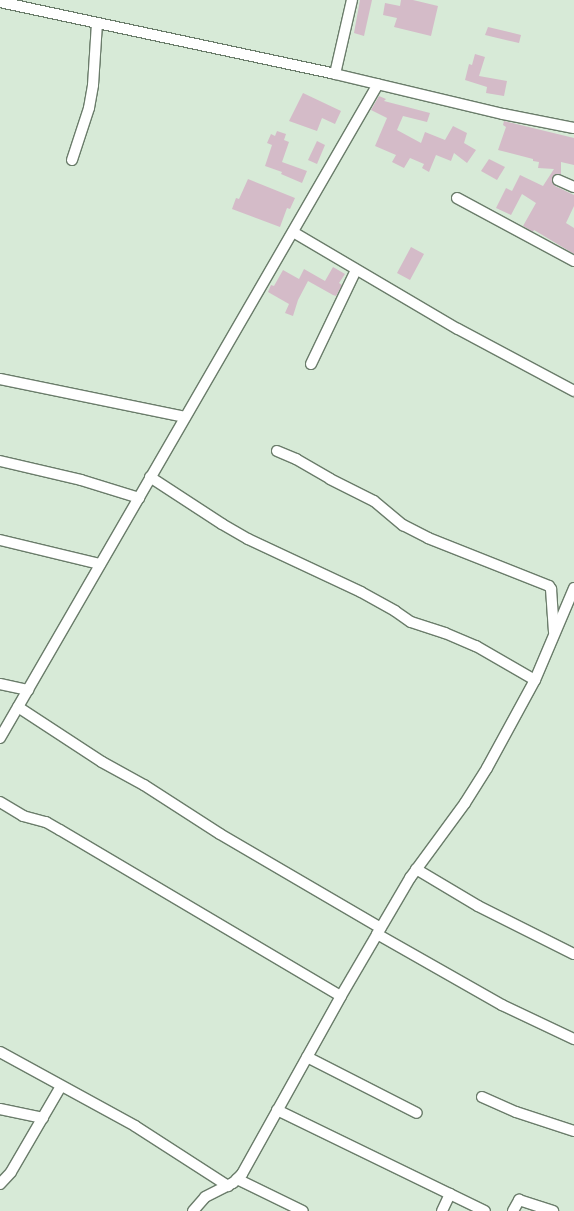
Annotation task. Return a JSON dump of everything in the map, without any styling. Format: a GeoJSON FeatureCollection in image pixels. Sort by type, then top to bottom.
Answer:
{"type":"FeatureCollection","features":[{"type":"Feature","properties":{"kind":"street"},"geometry":{"type":"LineString","coordinates":[[335,74],[352,0]]}},
{"type":"Feature","properties":{"kind":"street"},"geometry":{"type":"LineString","coordinates":[[0,2],[335,74],[503,114],[574,128]]}},
{"type":"Feature","properties":{"kind":"street"},"geometry":{"type":"LineString","coordinates":[[72,160],[89,108],[93,85],[97,23]]}},
{"type":"Feature","properties":{"kind":"street"},"geometry":{"type":"LineString","coordinates":[[0,738],[378,84]]}},
{"type":"Feature","properties":{"kind":"street"},"geometry":{"type":"LineString","coordinates":[[558,180],[574,187]]}},
{"type":"Feature","properties":{"kind":"street"},"geometry":{"type":"LineString","coordinates":[[457,198],[574,261]]}},
{"type":"Feature","properties":{"kind":"street"},"geometry":{"type":"LineString","coordinates":[[293,232],[458,329],[574,391]]}},
{"type":"Feature","properties":{"kind":"street"},"geometry":{"type":"LineString","coordinates":[[311,364],[356,270]]}},
{"type":"Feature","properties":{"kind":"street"},"geometry":{"type":"LineString","coordinates":[[0,379],[185,417]]}},
{"type":"Feature","properties":{"kind":"street"},"geometry":{"type":"LineString","coordinates":[[277,451],[296,459],[330,479],[374,501],[403,525],[428,538],[549,586],[551,590],[555,634]]}},
{"type":"Feature","properties":{"kind":"street"},"geometry":{"type":"LineString","coordinates":[[0,461],[81,480],[138,498]]}},
{"type":"Feature","properties":{"kind":"street"},"geometry":{"type":"LineString","coordinates":[[150,477],[190,504],[248,539],[361,592],[395,611],[411,622],[445,632],[476,646],[535,680]]}},
{"type":"Feature","properties":{"kind":"street"},"geometry":{"type":"LineString","coordinates":[[0,540],[100,564]]}},
{"type":"Feature","properties":{"kind":"street"},"geometry":{"type":"LineString","coordinates":[[193,1211],[206,1197],[238,1179],[341,996],[416,869],[466,803],[487,768],[535,680],[574,588]]}},
{"type":"Feature","properties":{"kind":"street"},"geometry":{"type":"LineString","coordinates":[[0,684],[28,690]]}},
{"type":"Feature","properties":{"kind":"street"},"geometry":{"type":"LineString","coordinates":[[18,707],[102,762],[144,785],[220,834],[379,931],[502,1004],[574,1039]]}},
{"type":"Feature","properties":{"kind":"street"},"geometry":{"type":"LineString","coordinates":[[0,802],[23,816],[46,822],[341,996]]}},
{"type":"Feature","properties":{"kind":"street"},"geometry":{"type":"LineString","coordinates":[[416,869],[478,906],[574,954]]}},
{"type":"Feature","properties":{"kind":"street"},"geometry":{"type":"LineString","coordinates":[[0,1052],[135,1126],[228,1186]]}},
{"type":"Feature","properties":{"kind":"street"},"geometry":{"type":"LineString","coordinates":[[307,1056],[417,1113]]}},
{"type":"Feature","properties":{"kind":"street"},"geometry":{"type":"LineString","coordinates":[[0,1184],[11,1172],[61,1086]]}},
{"type":"Feature","properties":{"kind":"street"},"geometry":{"type":"LineString","coordinates":[[482,1097],[522,1114],[574,1132]]}},
{"type":"Feature","properties":{"kind":"street"},"geometry":{"type":"LineString","coordinates":[[0,1109],[43,1118]]}},
{"type":"Feature","properties":{"kind":"street"},"geometry":{"type":"LineString","coordinates":[[277,1110],[486,1211]]}},
{"type":"Feature","properties":{"kind":"street"},"geometry":{"type":"LineString","coordinates":[[238,1179],[303,1211]]}},
{"type":"Feature","properties":{"kind":"street"},"geometry":{"type":"LineString","coordinates":[[442,1211],[450,1194]]}},
{"type":"Feature","properties":{"kind":"street"},"geometry":{"type":"LineString","coordinates":[[513,1211],[519,1200],[553,1211]]}},
{"type":"Feature","properties":{"kind":"building"},"geometry":{"type":"Polygon","coordinates":[[[360,0],[372,0],[364,36],[354,33],[360,0]]]}},
{"type":"Feature","properties":{"kind":"building"},"geometry":{"type":"Polygon","coordinates":[[[401,0],[413,0],[438,6],[431,36],[394,27],[397,18],[383,15],[385,3],[400,6],[401,0]]]}},
{"type":"Feature","properties":{"kind":"building"},"geometry":{"type":"Polygon","coordinates":[[[488,27],[521,35],[519,43],[485,35],[488,27]]]}},
{"type":"Feature","properties":{"kind":"building"},"geometry":{"type":"Polygon","coordinates":[[[475,54],[485,57],[479,76],[507,81],[504,96],[486,93],[487,87],[465,80],[469,64],[472,65],[475,54]]]}},
{"type":"Feature","properties":{"kind":"building"},"geometry":{"type":"Polygon","coordinates":[[[303,93],[341,111],[335,124],[322,118],[317,131],[289,121],[303,93]]]}},
{"type":"Feature","properties":{"kind":"building"},"geometry":{"type":"Polygon","coordinates":[[[379,96],[386,99],[384,101],[430,113],[427,122],[403,116],[397,130],[421,143],[425,132],[445,140],[453,126],[467,133],[464,143],[476,150],[467,163],[454,153],[451,161],[436,155],[429,172],[422,168],[424,164],[410,158],[404,168],[392,162],[396,155],[375,146],[387,118],[371,110],[379,96]]]}},
{"type":"Feature","properties":{"kind":"building"},"geometry":{"type":"Polygon","coordinates":[[[504,121],[574,138],[574,165],[561,162],[561,174],[554,175],[552,180],[555,186],[574,195],[574,206],[566,223],[574,228],[574,254],[534,230],[533,232],[523,226],[536,203],[522,194],[511,215],[496,208],[506,188],[512,191],[520,175],[543,186],[554,169],[538,168],[539,162],[533,161],[533,159],[498,150],[506,127],[503,125],[504,121]]]}},
{"type":"Feature","properties":{"kind":"building"},"geometry":{"type":"Polygon","coordinates":[[[277,131],[286,134],[284,140],[289,142],[282,162],[307,171],[302,183],[281,174],[282,172],[265,166],[272,145],[267,143],[271,134],[275,136],[277,131]]]}},
{"type":"Feature","properties":{"kind":"building"},"geometry":{"type":"Polygon","coordinates":[[[317,141],[325,145],[317,164],[308,160],[317,141]]]}},
{"type":"Feature","properties":{"kind":"building"},"geometry":{"type":"Polygon","coordinates":[[[489,159],[505,167],[497,180],[481,171],[489,159]]]}},
{"type":"Feature","properties":{"kind":"building"},"geometry":{"type":"Polygon","coordinates":[[[248,179],[295,198],[290,209],[287,208],[280,227],[232,209],[236,198],[239,199],[248,179]]]}},
{"type":"Feature","properties":{"kind":"building"},"geometry":{"type":"Polygon","coordinates":[[[411,247],[424,254],[410,280],[397,273],[411,247]]]}},
{"type":"Feature","properties":{"kind":"building"},"geometry":{"type":"Polygon","coordinates":[[[333,267],[345,274],[339,283],[342,285],[336,296],[308,281],[298,300],[293,316],[285,313],[289,304],[268,292],[271,285],[274,286],[283,270],[299,279],[304,269],[325,281],[333,267]]]}}]}
